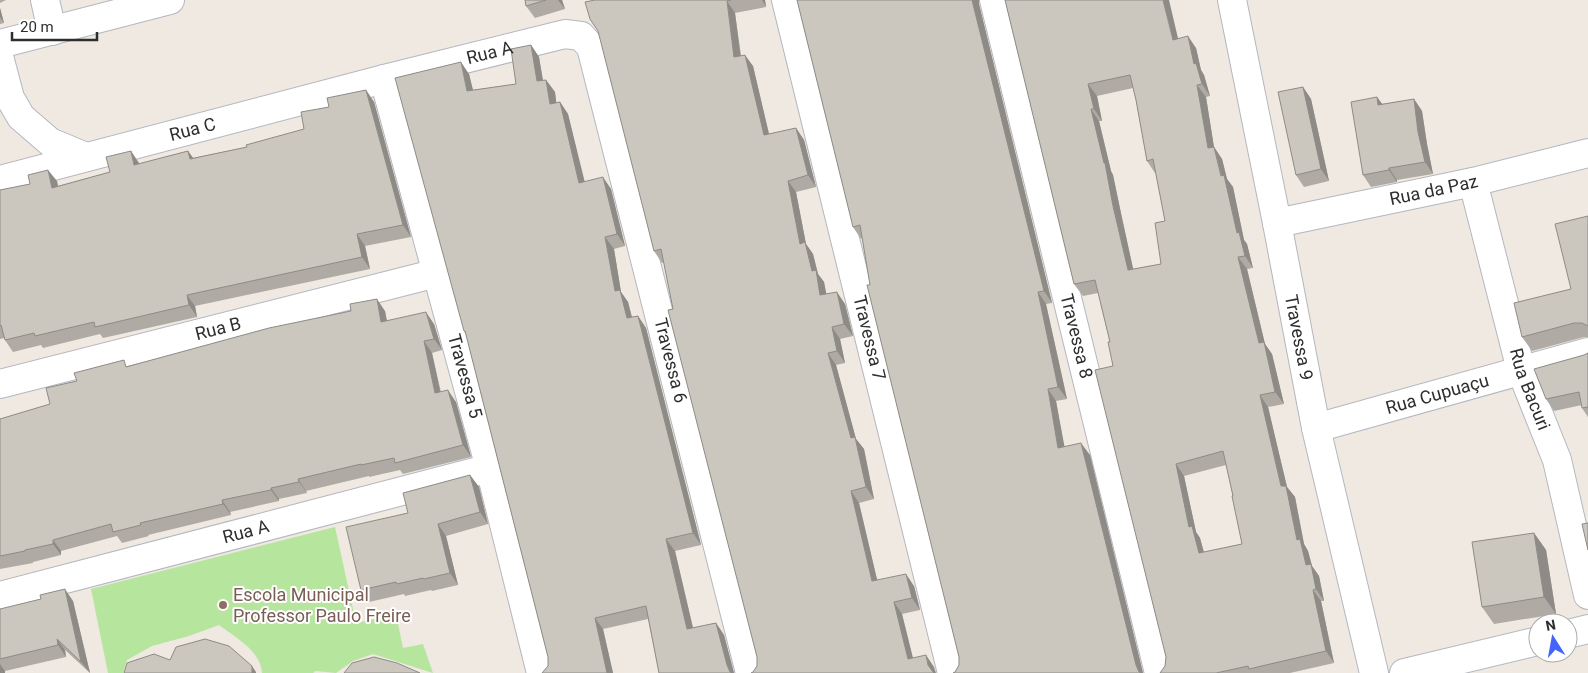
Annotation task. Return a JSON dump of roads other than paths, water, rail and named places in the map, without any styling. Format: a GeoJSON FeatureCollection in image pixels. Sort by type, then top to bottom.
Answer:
{"type":"FeatureCollection","features":[{"type":"Feature","properties":{"kind":"street"},"geometry":{"type":"LineString","coordinates":[[45,0],[52,31]]}},
{"type":"Feature","properties":{"kind":"street"},"geometry":{"type":"LineString","coordinates":[[0,44],[170,0]]}},
{"type":"Feature","properties":{"kind":"street","name":"Travessa 8"},"geometry":{"type":"LineString","coordinates":[[994,0],[1159,673]]}},
{"type":"Feature","properties":{"kind":"street","name":"Travessa 9"},"geometry":{"type":"LineString","coordinates":[[1232,0],[1278,222],[1316,428],[1374,673]]}},
{"type":"Feature","properties":{"kind":"street","name":"Travessa 7"},"geometry":{"type":"LineString","coordinates":[[786,2],[952,673]]}},
{"type":"Feature","properties":{"kind":"street","name":"Rua A"},"geometry":{"type":"LineString","coordinates":[[384,79],[565,34],[581,36],[592,47]]}},
{"type":"Feature","properties":{"kind":"street","name":"Travessa 6"},"geometry":{"type":"LineString","coordinates":[[592,47],[750,673]]}},
{"type":"Feature","properties":{"kind":"street"},"geometry":{"type":"LineString","coordinates":[[0,60],[10,98],[21,116],[50,142],[86,157]]}},
{"type":"Feature","properties":{"kind":"street","name":"Rua C"},"geometry":{"type":"LineString","coordinates":[[0,180],[384,79]]}},
{"type":"Feature","properties":{"kind":"street","name":"Travessa 5"},"geometry":{"type":"LineString","coordinates":[[384,79],[490,468],[541,673]]}},
{"type":"Feature","properties":{"kind":"street","name":"Rua da Paz"},"geometry":{"type":"LineString","coordinates":[[1278,222],[1473,182],[1588,152]]}},
{"type":"Feature","properties":{"kind":"street","name":"Rua Bacuri"},"geometry":{"type":"LineString","coordinates":[[1473,182],[1521,370],[1557,460],[1588,595]]}},
{"type":"Feature","properties":{"kind":"street","name":"Rua B"},"geometry":{"type":"LineString","coordinates":[[0,384],[437,273]]}},
{"type":"Feature","properties":{"kind":"street","name":"Rua Cupuaçu"},"geometry":{"type":"LineString","coordinates":[[1316,428],[1588,352]]}},
{"type":"Feature","properties":{"kind":"street","name":"Rua A"},"geometry":{"type":"LineString","coordinates":[[0,596],[490,468]]}},
{"type":"Feature","properties":{"kind":"street"},"geometry":{"type":"LineString","coordinates":[[1404,673],[1528,643]]}},
{"type":"Feature","properties":{"kind":"place","name":"Escola Municipal Professor Paulo Freire"},"geometry":{"type":"Point","coordinates":[223,605]}}]}
